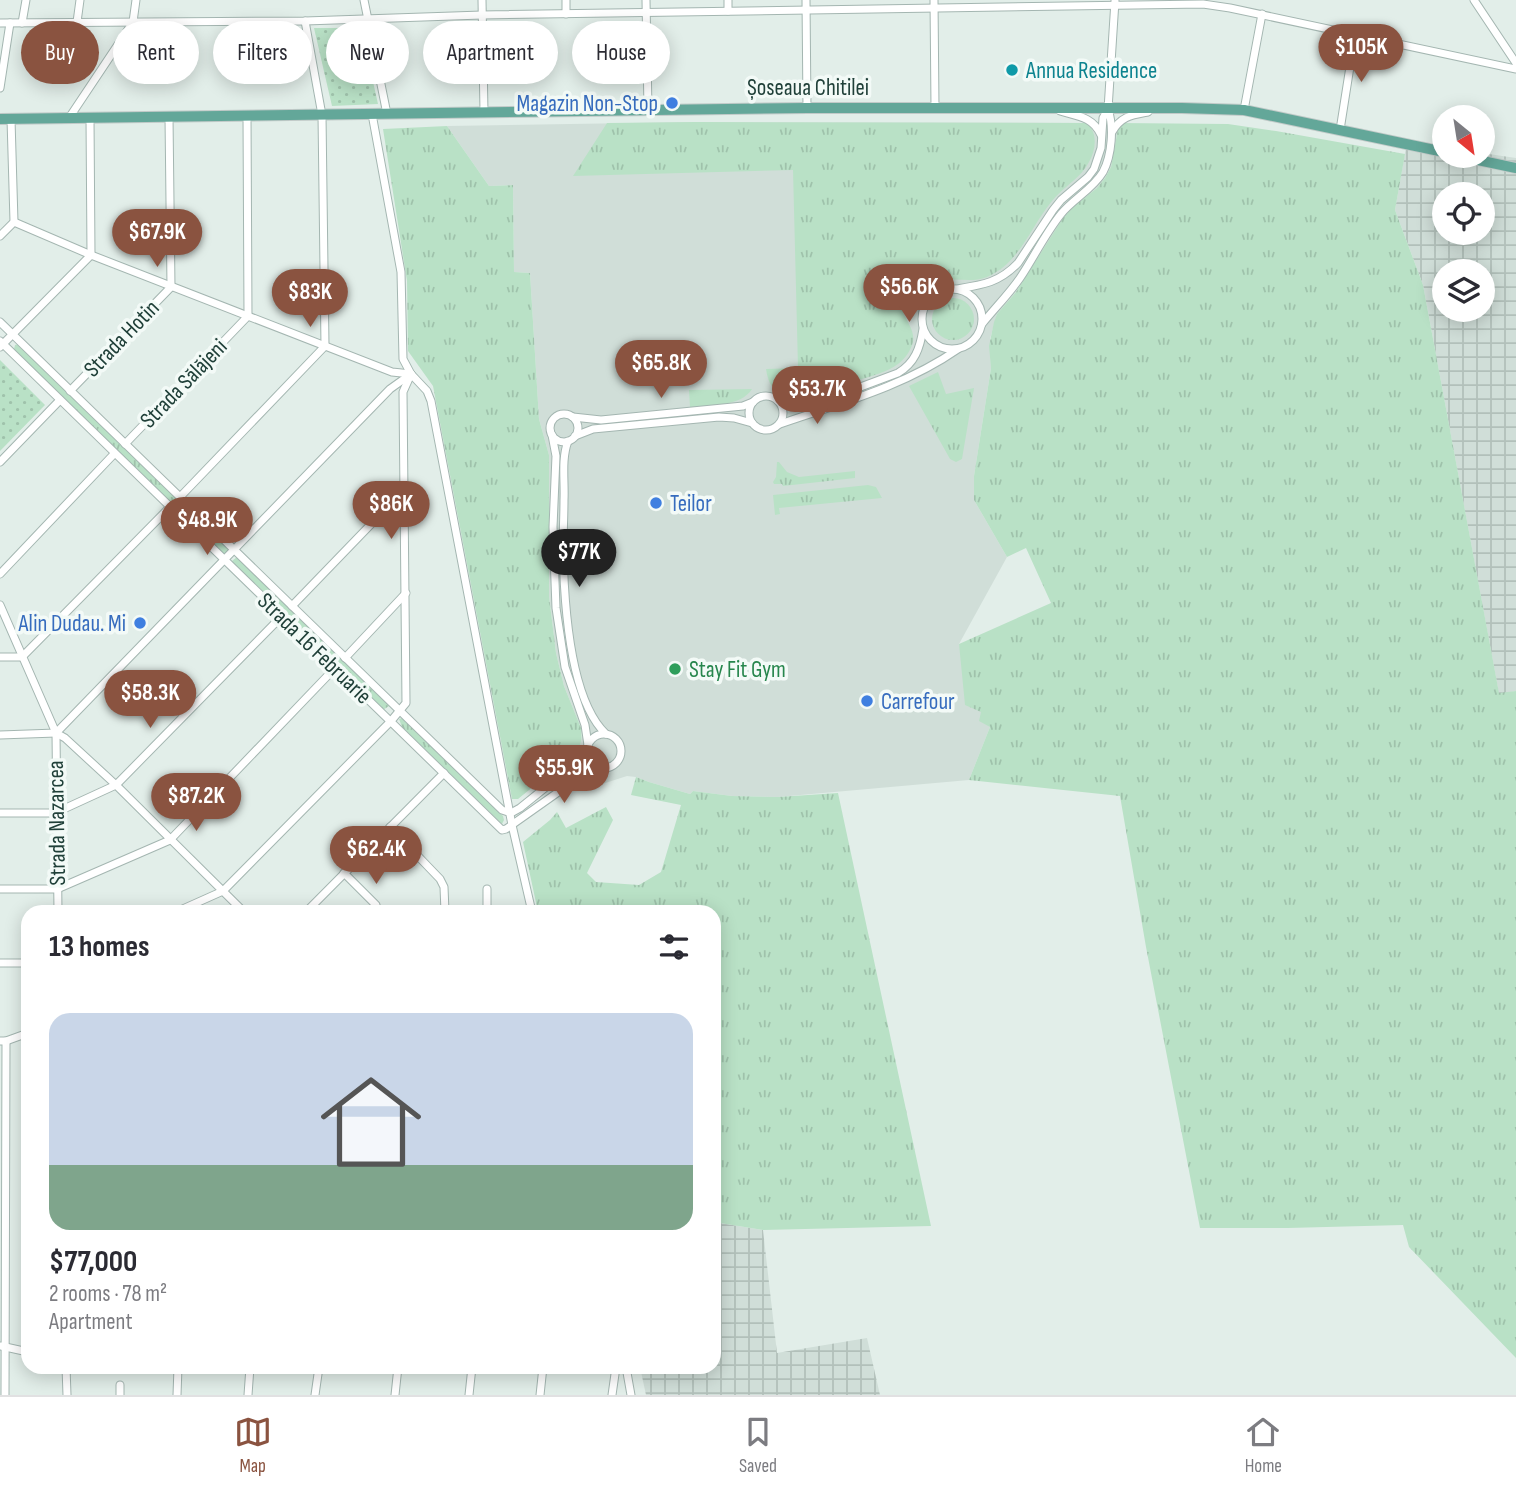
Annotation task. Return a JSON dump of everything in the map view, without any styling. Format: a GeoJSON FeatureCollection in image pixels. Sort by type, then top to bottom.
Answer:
{"type":"FeatureCollection","features":[{"type":"Feature","properties":{"kind":"main road","name":"Șoseaua Chitilei"},"geometry":{"type":"LineString","coordinates":[[6,119],[807,108],[1171,108],[1244,110],[1432,149]]}},
{"type":"Feature","properties":{"kind":"main road"},"geometry":{"type":"LineString","coordinates":[[1495,164],[1516,168]]}},
{"type":"Feature","properties":{"kind":"street"},"geometry":{"type":"LineString","coordinates":[[22,21],[26,0]]}},
{"type":"Feature","properties":{"kind":"street"},"geometry":{"type":"LineString","coordinates":[[77,21],[80,0]]}},
{"type":"Feature","properties":{"kind":"street"},"geometry":{"type":"LineString","coordinates":[[133,21],[136,0]]}},
{"type":"Feature","properties":{"kind":"street"},"geometry":{"type":"LineString","coordinates":[[364,0],[387,114]]}},
{"type":"Feature","properties":{"kind":"street"},"geometry":{"type":"LineString","coordinates":[[482,0],[484,112]]}},
{"type":"Feature","properties":{"kind":"street"},"geometry":{"type":"LineString","coordinates":[[566,0],[566,14]]}},
{"type":"Feature","properties":{"kind":"street"},"geometry":{"type":"LineString","coordinates":[[646,0],[648,110]]}},
{"type":"Feature","properties":{"kind":"street"},"geometry":{"type":"LineString","coordinates":[[728,0],[728,11]]}},
{"type":"Feature","properties":{"kind":"street"},"geometry":{"type":"LineString","coordinates":[[806,0],[807,108]]}},
{"type":"Feature","properties":{"kind":"street"},"geometry":{"type":"LineString","coordinates":[[1474,0],[1516,63]]}},
{"type":"Feature","properties":{"kind":"street"},"geometry":{"type":"LineString","coordinates":[[982,324],[1018,281],[1058,217],[1101,174],[1111,136],[1108,108],[1115,2]]}},
{"type":"Feature","properties":{"kind":"street"},"geometry":{"type":"LineString","coordinates":[[305,21],[482,15],[806,10],[871,4],[1203,4],[1262,14],[1516,69]]}},
{"type":"Feature","properties":{"kind":"street"},"geometry":{"type":"LineString","coordinates":[[934,4],[935,107]]}},
{"type":"Feature","properties":{"kind":"street"},"geometry":{"type":"LineString","coordinates":[[1244,110],[1262,14]]}},
{"type":"Feature","properties":{"kind":"street"},"geometry":{"type":"LineString","coordinates":[[0,23],[21,23]]}},
{"type":"Feature","properties":{"kind":"street"},"geometry":{"type":"LineString","coordinates":[[0,88],[10,23]]}},
{"type":"Feature","properties":{"kind":"street"},"geometry":{"type":"LineString","coordinates":[[1340,130],[1355,35]]}},
{"type":"Feature","properties":{"kind":"street"},"geometry":{"type":"LineString","coordinates":[[69,118],[113,52]]}},
{"type":"Feature","properties":{"kind":"street"},"geometry":{"type":"LineString","coordinates":[[180,497],[325,346],[322,115],[312,60]]}},
{"type":"Feature","properties":{"kind":"street"},"geometry":{"type":"LineString","coordinates":[[606,768],[591,763],[585,725],[565,667],[556,608],[553,527],[556,456],[550,425],[555,417],[564,414],[601,419],[743,406],[762,396],[800,405],[815,404],[898,373],[916,356],[921,342],[924,308],[929,300],[946,290],[984,285],[1003,276],[1018,263],[1061,200],[1088,177],[1098,159],[1103,118],[1108,108]]}},
{"type":"Feature","properties":{"kind":"street"},"geometry":{"type":"LineString","coordinates":[[1111,136],[1117,124],[1128,115],[1171,108]]}},
{"type":"Feature","properties":{"kind":"street"},"geometry":{"type":"LineString","coordinates":[[1051,109],[1088,118],[1102,136]]}},
{"type":"Feature","properties":{"kind":"street"},"geometry":{"type":"LineString","coordinates":[[372,114],[401,272],[403,359],[411,374],[425,388],[430,401],[512,825],[530,905]]}},
{"type":"Feature","properties":{"kind":"street"},"geometry":{"type":"LineString","coordinates":[[247,116],[248,316]]}},
{"type":"Feature","properties":{"kind":"street","name":"Strada Hotin"},"geometry":{"type":"LineString","coordinates":[[70,391],[171,286],[169,117]]}},
{"type":"Feature","properties":{"kind":"street"},"geometry":{"type":"LineString","coordinates":[[1,344],[91,255],[90,118]]}},
{"type":"Feature","properties":{"kind":"street"},"geometry":{"type":"LineString","coordinates":[[6,119],[15,222]]}},
{"type":"Feature","properties":{"kind":"street"},"geometry":{"type":"LineString","coordinates":[[15,222],[91,255],[392,372],[411,374]]}},
{"type":"Feature","properties":{"kind":"street"},"geometry":{"type":"LineString","coordinates":[[0,236],[15,222]]}},
{"type":"Feature","properties":{"kind":"street"},"geometry":{"type":"LineString","coordinates":[[552,435],[558,441],[568,441],[593,429],[719,417],[734,418],[764,430],[772,429],[903,380],[972,342],[980,332],[981,308],[971,295],[956,289]]}},
{"type":"Feature","properties":{"kind":"street","name":"Strada Sălăjeni"},"geometry":{"type":"LineString","coordinates":[[125,444],[248,316]]}},
{"type":"Feature","properties":{"kind":"street","name":"Strada 16 Februarie"},"geometry":{"type":"LineString","coordinates":[[0,322],[502,810],[511,813]]}},
{"type":"Feature","properties":{"kind":"street"},"geometry":{"type":"LineString","coordinates":[[923,328],[933,343],[940,347],[958,349]]}},
{"type":"Feature","properties":{"kind":"street","name":"Strada 16 Februarie"},"geometry":{"type":"LineString","coordinates":[[1,344],[502,830],[512,825]]}},
{"type":"Feature","properties":{"kind":"street"},"geometry":{"type":"LineString","coordinates":[[192,905],[223,891],[404,707],[406,593],[403,392],[411,374]]}},
{"type":"Feature","properties":{"kind":"street"},"geometry":{"type":"LineString","coordinates":[[56,733],[390,389],[411,374]]}},
{"type":"Feature","properties":{"kind":"street"},"geometry":{"type":"LineString","coordinates":[[0,462],[60,400]]}},
{"type":"Feature","properties":{"kind":"street"},"geometry":{"type":"LineString","coordinates":[[778,401],[783,409],[780,424]]}},
{"type":"Feature","properties":{"kind":"street"},"geometry":{"type":"LineString","coordinates":[[751,423],[749,412],[752,402]]}},
{"type":"Feature","properties":{"kind":"street"},"geometry":{"type":"LineString","coordinates":[[573,417],[578,428],[575,436]]}},
{"type":"Feature","properties":{"kind":"street"},"geometry":{"type":"LineString","coordinates":[[512,825],[564,788],[616,762],[621,751],[615,738],[598,726],[587,704],[572,648],[563,549],[564,457],[568,441]]}},
{"type":"Feature","properties":{"kind":"street"},"geometry":{"type":"LineString","coordinates":[[0,574],[114,454]]}},
{"type":"Feature","properties":{"kind":"street"},"geometry":{"type":"LineString","coordinates":[[292,606],[405,489]]}},
{"type":"Feature","properties":{"kind":"street"},"geometry":{"type":"LineString","coordinates":[[0,657],[22,657],[170,507]]}},
{"type":"Feature","properties":{"kind":"street"},"geometry":{"type":"LineString","coordinates":[[345,658],[406,593]]}},
{"type":"Feature","properties":{"kind":"street"},"geometry":{"type":"LineString","coordinates":[[0,605],[56,733]]}},
{"type":"Feature","properties":{"kind":"street"},"geometry":{"type":"LineString","coordinates":[[0,813],[55,813],[116,785],[282,615]]}},
{"type":"Feature","properties":{"kind":"street"},"geometry":{"type":"LineString","coordinates":[[0,889],[57,889],[170,840],[335,668]]}},
{"type":"Feature","properties":{"kind":"street"},"geometry":{"type":"LineString","coordinates":[[0,735],[56,733],[65,738],[236,905]]}},
{"type":"Feature","properties":{"kind":"street","name":"Strada Nazarcea"},"geometry":{"type":"LineString","coordinates":[[56,733],[58,905]]}},
{"type":"Feature","properties":{"kind":"street"},"geometry":{"type":"LineString","coordinates":[[511,813],[587,750],[590,741],[606,734]]}},
{"type":"Feature","properties":{"kind":"street"},"geometry":{"type":"LineString","coordinates":[[313,905],[444,772]]}},
{"type":"Feature","properties":{"kind":"street"},"geometry":{"type":"LineString","coordinates":[[390,827],[440,879],[444,887],[445,905]]}},
{"type":"Feature","properties":{"kind":"street"},"geometry":{"type":"LineString","coordinates":[[344,873],[376,905]]}},
{"type":"Feature","properties":{"kind":"street"},"geometry":{"type":"LineString","coordinates":[[487,889],[487,905]]}},
{"type":"Feature","properties":{"kind":"street"},"geometry":{"type":"LineString","coordinates":[[0,963],[21,963]]}},
{"type":"Feature","properties":{"kind":"street"},"geometry":{"type":"LineString","coordinates":[[5,1395],[2,1346],[3,1041],[21,1035]]}},
{"type":"Feature","properties":{"kind":"street"},"geometry":{"type":"LineString","coordinates":[[2,1346],[21,1350]]}},
{"type":"Feature","properties":{"kind":"street"},"geometry":{"type":"LineString","coordinates":[[66,1374],[67,1395]]}},
{"type":"Feature","properties":{"kind":"street"},"geometry":{"type":"LineString","coordinates":[[177,1395],[178,1374]]}},
{"type":"Feature","properties":{"kind":"street"},"geometry":{"type":"LineString","coordinates":[[248,1395],[250,1374]]}},
{"type":"Feature","properties":{"kind":"street"},"geometry":{"type":"LineString","coordinates":[[315,1395],[318,1374]]}},
{"type":"Feature","properties":{"kind":"street"},"geometry":{"type":"LineString","coordinates":[[395,1395],[397,1374]]}},
{"type":"Feature","properties":{"kind":"street"},"geometry":{"type":"LineString","coordinates":[[469,1395],[471,1374]]}},
{"type":"Feature","properties":{"kind":"street"},"geometry":{"type":"LineString","coordinates":[[540,1395],[542,1374]]}},
{"type":"Feature","properties":{"kind":"street"},"geometry":{"type":"LineString","coordinates":[[612,1395],[615,1374]]}},
{"type":"Feature","properties":{"kind":"street"},"geometry":{"type":"LineString","coordinates":[[627,1374],[631,1395]]}},
{"type":"Feature","properties":{"kind":"street"},"geometry":{"type":"LineString","coordinates":[[120,1385],[120,1395]]}},
{"type":"Feature","properties":{"kind":"shaded area"},"geometry":{"type":"Polygon","coordinates":[[[695,122],[1119,123],[1111,167],[1105,178],[1073,207],[1016,292],[997,314],[990,339],[991,368],[974,476],[974,500],[1007,557],[959,644],[982,712],[990,727],[969,780],[778,797],[732,796],[693,791],[690,794],[627,776],[587,787],[571,756],[579,748],[582,735],[564,686],[556,653],[549,596],[549,455],[539,419],[530,273],[514,272],[513,185],[489,186],[447,126],[695,122]]]}},
{"type":"Feature","properties":{"kind":"shaded area"},"geometry":{"type":"Polygon","coordinates":[[[1407,141],[1432,151],[1432,168],[1495,168],[1495,155],[1516,158],[1516,691],[1499,694],[1423,285],[1395,210],[1407,141]]]}},
{"type":"Feature","properties":{"kind":"shaded area"},"geometry":{"type":"Polygon","coordinates":[[[721,1223],[763,1230],[777,1353],[867,1338],[880,1395],[646,1395],[642,1374],[721,1374],[721,1223]]]}},
{"type":"Feature","properties":{"kind":"green space"},"geometry":{"type":"Polygon","coordinates":[[[314,28],[326,28],[326,80],[314,28]]]}},
{"type":"Feature","properties":{"kind":"green space"},"geometry":{"type":"Polygon","coordinates":[[[327,84],[374,84],[378,104],[332,106],[327,84]]]}},
{"type":"Feature","properties":{"kind":"green space"},"geometry":{"type":"Polygon","coordinates":[[[607,123],[1087,123],[1091,127],[1095,142],[1086,168],[1052,201],[1017,253],[998,271],[981,279],[945,280],[909,290],[903,312],[912,330],[913,342],[901,362],[884,372],[818,395],[791,398],[779,394],[771,385],[766,369],[798,368],[793,170],[573,176],[607,123]]]}},
{"type":"Feature","properties":{"kind":"green space"},"geometry":{"type":"Polygon","coordinates":[[[1119,123],[1228,124],[1405,154],[1395,210],[1423,285],[1499,693],[1516,691],[1516,1358],[1409,1247],[1403,1225],[1200,1228],[1120,796],[969,780],[990,727],[979,721],[981,712],[965,705],[959,644],[1051,603],[1026,548],[1007,557],[974,500],[974,476],[991,368],[989,346],[994,322],[1063,218],[1105,178],[1111,167],[1119,123]]]}},
{"type":"Feature","properties":{"kind":"green space"},"geometry":{"type":"Polygon","coordinates":[[[447,126],[489,186],[513,185],[514,272],[530,273],[539,419],[549,455],[549,596],[556,653],[564,686],[581,728],[581,740],[576,752],[518,799],[512,799],[433,386],[408,351],[407,281],[383,129],[447,126]]]}},
{"type":"Feature","properties":{"kind":"green space"},"geometry":{"type":"Polygon","coordinates":[[[953,298],[968,304],[974,319],[968,334],[953,340],[938,334],[932,319],[938,304],[953,298]]]}},
{"type":"Feature","properties":{"kind":"green space"},"geometry":{"type":"Polygon","coordinates":[[[19,344],[230,549],[227,558],[16,352],[15,345],[19,344]]]}},
{"type":"Feature","properties":{"kind":"green space"},"geometry":{"type":"Polygon","coordinates":[[[0,360],[45,405],[0,451],[0,360]]]}},
{"type":"Feature","properties":{"kind":"green space"},"geometry":{"type":"Polygon","coordinates":[[[938,372],[946,394],[974,388],[962,459],[956,462],[950,459],[909,386],[938,372]]]}},
{"type":"Feature","properties":{"kind":"green space"},"geometry":{"type":"Polygon","coordinates":[[[752,389],[747,395],[733,402],[690,407],[689,390],[752,389]]]}},
{"type":"Feature","properties":{"kind":"green space"},"geometry":{"type":"Polygon","coordinates":[[[777,462],[787,472],[799,477],[855,471],[855,478],[783,486],[773,482],[777,462]]]}},
{"type":"Feature","properties":{"kind":"green space"},"geometry":{"type":"Polygon","coordinates":[[[868,485],[876,487],[882,498],[779,508],[780,514],[775,515],[773,495],[868,485]]]}},
{"type":"Feature","properties":{"kind":"green space"},"geometry":{"type":"Polygon","coordinates":[[[237,557],[389,706],[383,710],[234,565],[232,561],[237,557]]]}},
{"type":"Feature","properties":{"kind":"green space"},"geometry":{"type":"Polygon","coordinates":[[[402,718],[503,816],[502,824],[402,727],[399,719],[402,718]]]}},
{"type":"Feature","properties":{"kind":"green space"},"geometry":{"type":"Polygon","coordinates":[[[636,777],[690,794],[693,791],[732,796],[778,797],[838,793],[931,1226],[763,1230],[721,1223],[721,905],[536,905],[523,842],[557,812],[566,828],[606,807],[613,820],[587,873],[596,882],[639,885],[661,872],[681,805],[631,795],[636,777]]]}},
{"type":"Feature","properties":{"kind":"place","name":"Annua Residence"},"geometry":{"type":"Point","coordinates":[1012,70]}},
{"type":"Feature","properties":{"kind":"place","name":"Magazin Non-Stop"},"geometry":{"type":"Point","coordinates":[672,103]}},
{"type":"Feature","properties":{"kind":"place","name":"Teilor"},"geometry":{"type":"Point","coordinates":[656,503]}},
{"type":"Feature","properties":{"kind":"place","name":"Alin Dudau. Mi"},"geometry":{"type":"Point","coordinates":[140,623]}},
{"type":"Feature","properties":{"kind":"place","name":"Stay Fit Gym"},"geometry":{"type":"Point","coordinates":[675,669]}},
{"type":"Feature","properties":{"kind":"place","name":"Carrefour"},"geometry":{"type":"Point","coordinates":[867,701]}}]}
